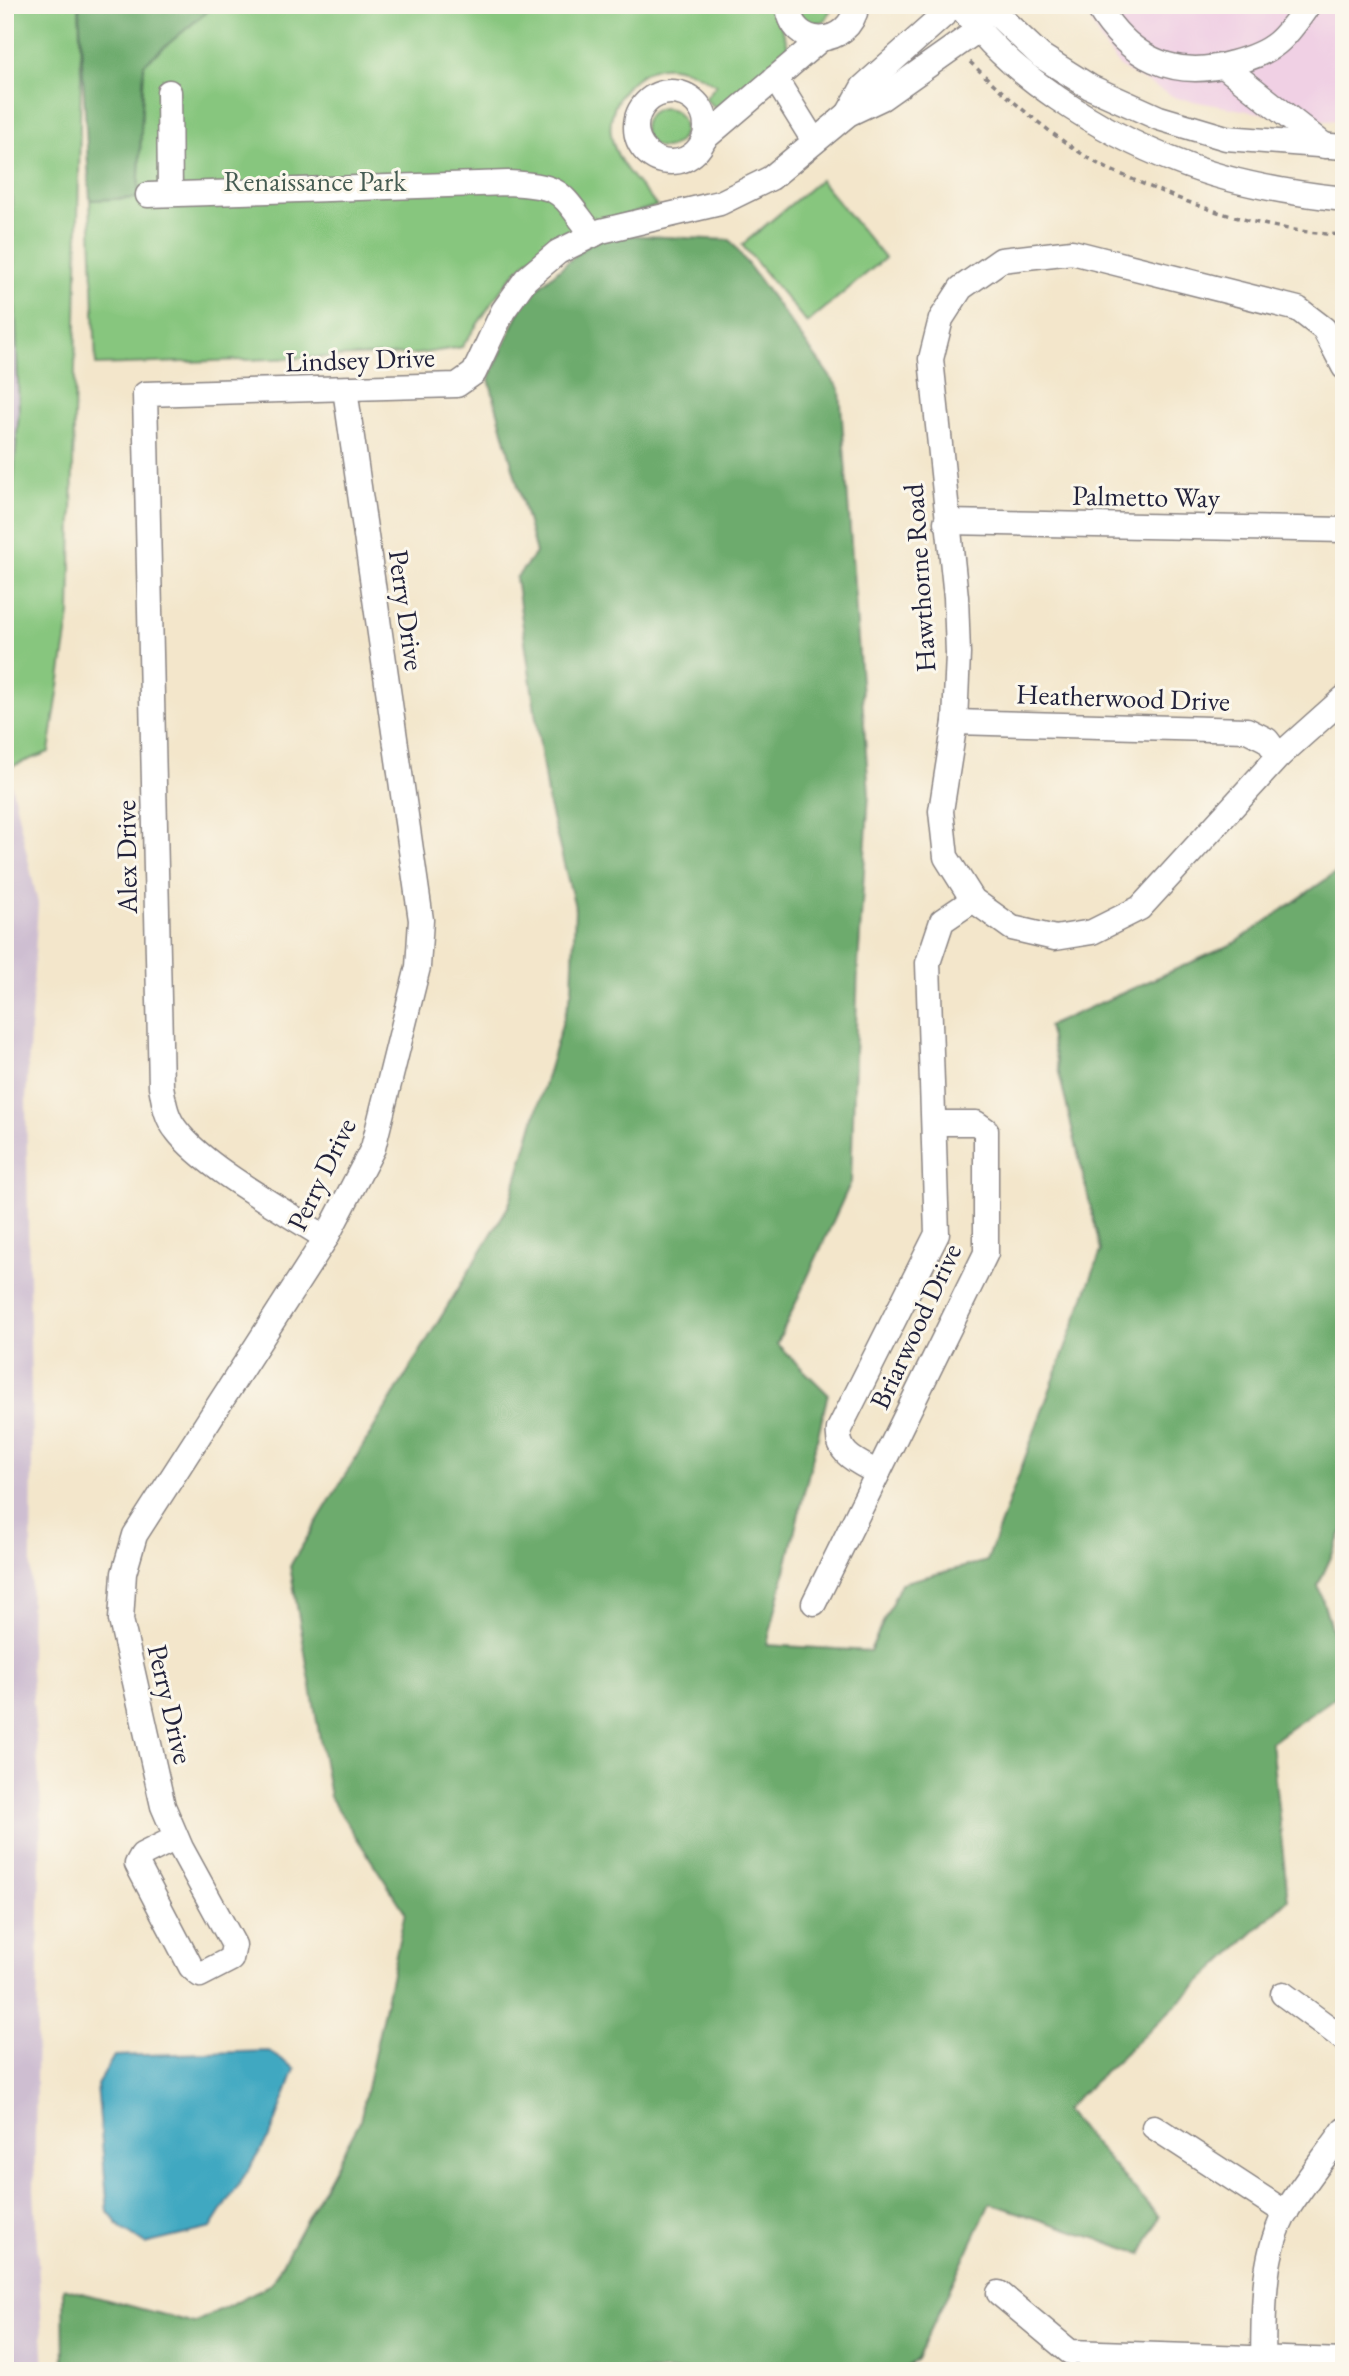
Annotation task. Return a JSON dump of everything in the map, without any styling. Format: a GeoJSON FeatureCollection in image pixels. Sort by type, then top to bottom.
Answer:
{"type":"FeatureCollection","features":[{"type":"Feature","properties":{"kind":"street"},"geometry":{"type":"LineString","coordinates":[[788,5],[791,20],[798,30],[821,39]]}},
{"type":"Feature","properties":{"kind":"street"},"geometry":{"type":"LineString","coordinates":[[704,139],[821,39],[842,33],[855,16],[857,5]]}},
{"type":"Feature","properties":{"kind":"street"},"geometry":{"type":"LineString","coordinates":[[958,5],[981,13],[1090,87],[1158,118],[1226,138],[1334,147]]}},
{"type":"Feature","properties":{"kind":"street","name":"Lindsey Drive"},"geometry":{"type":"LineString","coordinates":[[848,114],[863,87],[958,5]]}},
{"type":"Feature","properties":{"kind":"street"},"geometry":{"type":"LineString","coordinates":[[1097,5],[1123,42],[1151,60],[1194,70],[1224,66],[1251,58],[1277,43],[1308,5]]}},
{"type":"Feature","properties":{"kind":"street"},"geometry":{"type":"LineString","coordinates":[[981,13],[1024,74],[1098,123],[1178,163],[1285,193],[1344,199]]}},
{"type":"Feature","properties":{"kind":"street","name":"Lindsey Drive"},"geometry":{"type":"LineString","coordinates":[[145,394],[457,385],[474,373],[503,311],[526,279],[558,251],[593,235],[720,203],[771,178],[848,114],[881,98],[963,41],[981,13]]}},
{"type":"Feature","properties":{"kind":"street"},"geometry":{"type":"LineString","coordinates":[[1224,66],[1334,147]]}},
{"type":"Feature","properties":{"kind":"street"},"geometry":{"type":"LineString","coordinates":[[775,78],[814,141]]}},
{"type":"Feature","properties":{"kind":"street"},"geometry":{"type":"LineString","coordinates":[[169,92],[159,195],[508,183],[543,185],[557,190],[593,235]]}},
{"type":"Feature","properties":{"kind":"street","name":"Hawthorne Road"},"geometry":{"type":"LineString","coordinates":[[1344,367],[1324,329],[1298,309],[1072,252],[1001,260],[961,288],[941,319],[931,359],[946,522],[956,597],[955,722],[941,811],[946,857],[973,900],[1012,928],[1055,938],[1092,932],[1140,908],[1279,756],[1344,698]]}},
{"type":"Feature","properties":{"kind":"street","name":"Perry Drive"},"geometry":{"type":"LineString","coordinates":[[178,1843],[142,1855],[136,1864],[191,1967],[200,1975],[231,1959],[234,1945],[178,1843],[163,1805],[121,1620],[124,1573],[135,1535],[326,1238],[373,1148],[418,967],[421,920],[345,389]]}},
{"type":"Feature","properties":{"kind":"street","name":"Alex Drive"},"geometry":{"type":"LineString","coordinates":[[145,394],[161,1086],[165,1110],[175,1130],[194,1150],[326,1238]]}},
{"type":"Feature","properties":{"kind":"street","name":"Palmetto Way"},"geometry":{"type":"LineString","coordinates":[[946,522],[1344,530]]}},
{"type":"Feature","properties":{"kind":"street","name":"Heatherwood Drive"},"geometry":{"type":"LineString","coordinates":[[955,722],[1247,730],[1267,740],[1279,756]]}},
{"type":"Feature","properties":{"kind":"street","name":"Briarwood Drive"},"geometry":{"type":"LineString","coordinates":[[878,1473],[842,1450],[838,1440],[839,1429],[937,1234],[928,963],[942,921],[973,900]]}},
{"type":"Feature","properties":{"kind":"street","name":"Briarwood Drive"},"geometry":{"type":"LineString","coordinates":[[814,1603],[986,1253],[986,1130],[976,1123],[934,1123]]}},
{"type":"Feature","properties":{"kind":"street"},"geometry":{"type":"LineString","coordinates":[[1283,1994],[1344,2039]]}},
{"type":"Feature","properties":{"kind":"street"},"geometry":{"type":"LineString","coordinates":[[1154,2127],[1286,2213]]}},
{"type":"Feature","properties":{"kind":"street"},"geometry":{"type":"LineString","coordinates":[[1263,2363],[1263,2303],[1267,2269],[1286,2213],[1343,2135]]}},
{"type":"Feature","properties":{"kind":"street"},"geometry":{"type":"LineString","coordinates":[[999,2293],[1070,2352],[1263,2363],[1344,2361]]}},
{"type":"Feature","properties":{"kind":"shaded area"},"geometry":{"type":"Polygon","coordinates":[[[5,5],[8,5],[11,83],[22,569],[5,624],[5,5]]]}},
{"type":"Feature","properties":{"kind":"shaded area"},"geometry":{"type":"Polygon","coordinates":[[[1083,5],[1344,5],[1344,119],[1326,121],[1253,112],[1176,98],[1121,68],[1100,40],[1083,5]]]}},
{"type":"Feature","properties":{"kind":"shaded area"},"geometry":{"type":"Polygon","coordinates":[[[5,756],[38,904],[26,1100],[32,1452],[30,1658],[41,1807],[34,2189],[44,2371],[5,2371],[5,756]]]}},
{"type":"Feature","properties":{"kind":"green space"},"geometry":{"type":"Polygon","coordinates":[[[5,5],[79,5],[81,75],[70,614],[49,752],[5,769],[5,594],[19,410],[5,5]]]}},
{"type":"Feature","properties":{"kind":"green space"},"geometry":{"type":"Polygon","coordinates":[[[79,5],[215,5],[144,64],[138,198],[90,200],[79,5]]]}},
{"type":"Feature","properties":{"kind":"green space","name":"Renaissance Park"},"geometry":{"type":"Polygon","coordinates":[[[215,5],[774,5],[790,52],[725,107],[717,109],[705,99],[716,85],[689,71],[659,67],[636,78],[619,98],[614,109],[611,134],[613,145],[623,164],[657,206],[579,231],[536,254],[505,285],[462,347],[418,354],[96,365],[90,200],[138,198],[144,63],[215,5]]]}},
{"type":"Feature","properties":{"kind":"green space"},"geometry":{"type":"Polygon","coordinates":[[[793,5],[833,5],[825,21],[806,25],[793,5]]]}},
{"type":"Feature","properties":{"kind":"green space"},"geometry":{"type":"Polygon","coordinates":[[[664,108],[672,109],[678,114],[683,120],[683,136],[678,142],[672,147],[664,148],[656,147],[650,142],[645,136],[644,128],[645,120],[650,114],[656,109],[664,108]]]}},
{"type":"Feature","properties":{"kind":"green space"},"geometry":{"type":"Polygon","coordinates":[[[820,180],[885,258],[807,323],[742,245],[820,180]]]}},
{"type":"Feature","properties":{"kind":"green space"},"geometry":{"type":"Polygon","coordinates":[[[600,234],[730,240],[840,390],[869,793],[858,966],[851,1182],[777,1344],[828,1394],[767,1645],[870,1651],[901,1583],[987,1561],[1101,1251],[1048,1026],[1235,943],[1344,867],[1344,1529],[1318,1585],[1344,1670],[1344,1691],[1271,1742],[1288,1900],[1064,2110],[1159,2217],[1142,2254],[990,2203],[917,2359],[902,2371],[64,2371],[63,2288],[194,2323],[271,2284],[360,2121],[405,1912],[330,1797],[290,1566],[509,1205],[572,990],[575,907],[548,802],[516,578],[536,553],[489,379],[525,299],[600,234]]]}},
{"type":"Feature","properties":{"kind":"water"},"geometry":{"type":"Polygon","coordinates":[[[269,2051],[295,2069],[271,2134],[211,2228],[145,2244],[121,2228],[108,2212],[97,2085],[114,2056],[269,2051]]]}}]}
